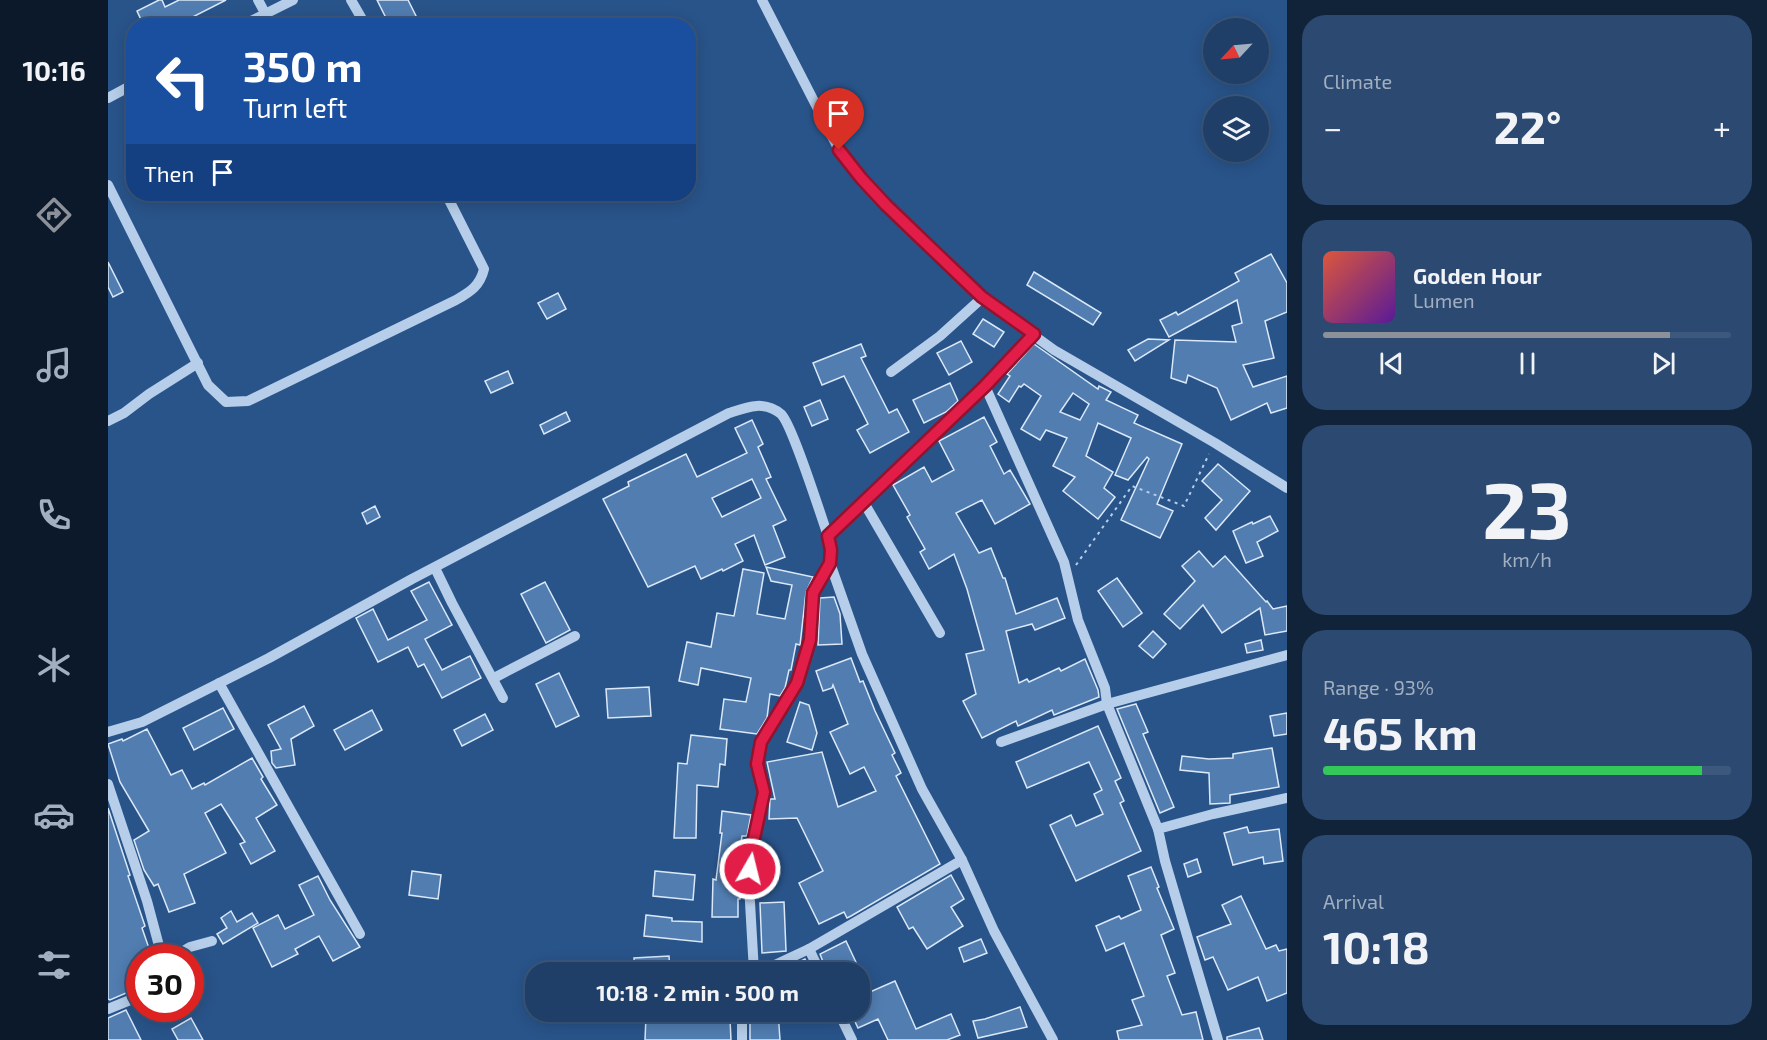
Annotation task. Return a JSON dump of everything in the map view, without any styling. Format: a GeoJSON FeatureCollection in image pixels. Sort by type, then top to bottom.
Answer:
{"type":"FeatureCollection","features":[{"type":"Feature","properties":{"kind":"street"},"geometry":{"type":"LineString","coordinates":[[258,0],[265,13]]}},
{"type":"Feature","properties":{"kind":"street"},"geometry":{"type":"LineString","coordinates":[[256,18],[293,0]]}},
{"type":"Feature","properties":{"kind":"street"},"geometry":{"type":"LineString","coordinates":[[351,0],[361,18]]}},
{"type":"Feature","properties":{"kind":"street"},"geometry":{"type":"LineString","coordinates":[[762,0],[839,150],[886,205],[982,297],[1054,350],[1215,442],[1287,488]]}},
{"type":"Feature","properties":{"kind":"street"},"geometry":{"type":"LineString","coordinates":[[108,98],[126,88]]}},
{"type":"Feature","properties":{"kind":"street"},"geometry":{"type":"LineString","coordinates":[[108,184],[208,386],[226,402],[248,401],[456,300],[474,289],[482,278],[484,269],[450,201]]}},
{"type":"Feature","properties":{"kind":"street"},"geometry":{"type":"LineString","coordinates":[[891,372],[940,336],[982,297]]}},
{"type":"Feature","properties":{"kind":"street"},"geometry":{"type":"LineString","coordinates":[[828,536],[985,386],[1034,334]]}},
{"type":"Feature","properties":{"kind":"street"},"geometry":{"type":"LineString","coordinates":[[108,421],[124,413],[198,363]]}},
{"type":"Feature","properties":{"kind":"street"},"geometry":{"type":"LineString","coordinates":[[985,386],[1064,562],[1078,620],[1105,688],[1107,704],[1158,829],[1165,861],[1218,1040]]}},
{"type":"Feature","properties":{"kind":"street"},"geometry":{"type":"LineString","coordinates":[[108,732],[142,722],[219,683],[729,413],[753,405],[767,407],[782,415],[795,443],[828,536],[831,550],[830,563],[862,654],[922,789],[962,860],[994,931],[1051,1039]]}},
{"type":"Feature","properties":{"kind":"street"},"geometry":{"type":"LineString","coordinates":[[863,501],[940,633]]}},
{"type":"Feature","properties":{"kind":"street"},"geometry":{"type":"LineString","coordinates":[[754,962],[750,874],[751,852],[764,792],[757,764],[761,742],[797,683],[810,640],[813,593],[830,563]]}},
{"type":"Feature","properties":{"kind":"street"},"geometry":{"type":"LineString","coordinates":[[435,568],[503,698]]}},
{"type":"Feature","properties":{"kind":"street"},"geometry":{"type":"LineString","coordinates":[[494,678],[575,636]]}},
{"type":"Feature","properties":{"kind":"street"},"geometry":{"type":"LineString","coordinates":[[1001,742],[1107,704],[1287,655]]}},
{"type":"Feature","properties":{"kind":"street"},"geometry":{"type":"LineString","coordinates":[[219,683],[360,934]]}},
{"type":"Feature","properties":{"kind":"street"},"geometry":{"type":"LineString","coordinates":[[108,784],[147,901],[159,944]]}},
{"type":"Feature","properties":{"kind":"street"},"geometry":{"type":"LineString","coordinates":[[1158,829],[1287,798]]}},
{"type":"Feature","properties":{"kind":"street"},"geometry":{"type":"LineString","coordinates":[[781,962],[809,949],[962,860]]}},
{"type":"Feature","properties":{"kind":"street"},"geometry":{"type":"LineString","coordinates":[[199,944],[212,941]]}},
{"type":"Feature","properties":{"kind":"street"},"geometry":{"type":"LineString","coordinates":[[809,949],[815,962]]}},
{"type":"Feature","properties":{"kind":"street"},"geometry":{"type":"LineString","coordinates":[[108,1009],[126,1002]]}},
{"type":"Feature","properties":{"kind":"street"},"geometry":{"type":"LineString","coordinates":[[742,1022],[742,1040]]}},
{"type":"Feature","properties":{"kind":"street"},"geometry":{"type":"LineString","coordinates":[[843,1022],[852,1040]]}},
{"type":"Feature","properties":{"kind":"path"},"geometry":{"type":"LineString","coordinates":[[1068,577],[1132,486],[1184,506],[1215,442]]}},
{"type":"Feature","properties":{"kind":"building"},"geometry":{"type":"Polygon","coordinates":[[[159,0],[162,0],[165,7],[179,0],[226,0],[191,18],[140,18],[137,11],[159,0]]]}},
{"type":"Feature","properties":{"kind":"building"},"geometry":{"type":"Polygon","coordinates":[[[377,0],[408,0],[417,18],[386,18],[377,0]]]}},
{"type":"Feature","properties":{"kind":"building"},"geometry":{"type":"Polygon","coordinates":[[[1271,254],[1287,283],[1287,312],[1265,321],[1274,358],[1243,365],[1253,387],[1287,376],[1287,408],[1271,413],[1267,403],[1231,420],[1217,388],[1188,375],[1186,383],[1171,378],[1175,340],[1236,342],[1232,326],[1242,323],[1237,300],[1169,337],[1160,320],[1176,312],[1178,315],[1239,281],[1235,273],[1271,254]]]}},
{"type":"Feature","properties":{"kind":"building"},"geometry":{"type":"Polygon","coordinates":[[[108,262],[123,292],[113,297],[108,287],[108,262]]]}},
{"type":"Feature","properties":{"kind":"building"},"geometry":{"type":"Polygon","coordinates":[[[1034,272],[1101,313],[1093,325],[1027,285],[1034,272]]]}},
{"type":"Feature","properties":{"kind":"building"},"geometry":{"type":"Polygon","coordinates":[[[558,293],[566,309],[547,319],[538,303],[558,293]]]}},
{"type":"Feature","properties":{"kind":"building"},"geometry":{"type":"Polygon","coordinates":[[[983,319],[1004,332],[994,347],[973,334],[983,319]]]}},
{"type":"Feature","properties":{"kind":"building"},"geometry":{"type":"Polygon","coordinates":[[[1148,339],[1169,340],[1135,361],[1128,350],[1148,339]]]}},
{"type":"Feature","properties":{"kind":"building"},"geometry":{"type":"Polygon","coordinates":[[[961,341],[972,362],[949,375],[937,353],[961,341]]]}},
{"type":"Feature","properties":{"kind":"building"},"geometry":{"type":"Polygon","coordinates":[[[861,344],[866,356],[861,358],[889,413],[897,409],[909,432],[870,453],[857,430],[868,424],[844,376],[822,385],[813,363],[861,344]]]}},
{"type":"Feature","properties":{"kind":"building"},"geometry":{"type":"Polygon","coordinates":[[[1034,344],[1098,389],[1099,386],[1111,392],[1106,400],[1138,415],[1134,423],[1182,444],[1157,504],[1173,511],[1160,538],[1121,520],[1149,459],[1147,457],[1128,480],[1115,475],[1131,438],[1098,423],[1086,456],[1113,472],[1104,488],[1115,497],[1098,519],[1063,491],[1075,477],[1053,466],[1067,438],[1046,430],[1040,440],[1021,429],[1041,396],[1024,384],[1019,386],[1009,402],[998,394],[1010,376],[1007,374],[1034,344]],[[1073,393],[1060,412],[1080,420],[1089,404],[1073,393]]]}},
{"type":"Feature","properties":{"kind":"building"},"geometry":{"type":"Polygon","coordinates":[[[508,371],[513,383],[491,393],[485,381],[508,371]]]}},
{"type":"Feature","properties":{"kind":"building"},"geometry":{"type":"Polygon","coordinates":[[[950,383],[958,401],[946,412],[924,423],[913,400],[950,383]]]}},
{"type":"Feature","properties":{"kind":"building"},"geometry":{"type":"Polygon","coordinates":[[[820,400],[828,419],[812,426],[804,407],[820,400]]]}},
{"type":"Feature","properties":{"kind":"building"},"geometry":{"type":"Polygon","coordinates":[[[566,412],[570,421],[544,434],[540,425],[566,412]]]}},
{"type":"Feature","properties":{"kind":"building"},"geometry":{"type":"Polygon","coordinates":[[[984,417],[997,442],[990,446],[1004,474],[1010,470],[1030,504],[995,524],[982,500],[956,513],[979,553],[991,548],[1003,578],[1005,578],[1016,614],[1057,598],[1065,618],[1035,630],[1032,624],[1006,631],[1019,683],[1027,679],[1029,682],[1059,668],[1061,671],[1085,659],[1099,697],[1054,715],[1052,710],[1018,726],[1016,721],[982,738],[963,701],[976,694],[966,654],[984,650],[967,589],[954,554],[929,569],[920,552],[925,549],[893,485],[924,467],[932,482],[954,470],[939,441],[984,417]]]}},
{"type":"Feature","properties":{"kind":"building"},"geometry":{"type":"Polygon","coordinates":[[[752,420],[763,444],[758,447],[771,477],[766,479],[786,520],[773,526],[785,557],[765,565],[754,535],[735,544],[743,561],[723,571],[722,569],[701,579],[695,566],[648,587],[603,499],[629,486],[628,482],[686,454],[697,477],[747,453],[735,428],[752,420]],[[752,479],[712,498],[722,517],[761,498],[752,479]]]}},
{"type":"Feature","properties":{"kind":"building"},"geometry":{"type":"Polygon","coordinates":[[[1218,464],[1250,491],[1216,530],[1205,518],[1222,500],[1202,481],[1218,464]]]}},
{"type":"Feature","properties":{"kind":"building"},"geometry":{"type":"Polygon","coordinates":[[[375,506],[380,517],[367,524],[362,513],[375,506]]]}},
{"type":"Feature","properties":{"kind":"building"},"geometry":{"type":"Polygon","coordinates":[[[1270,516],[1278,531],[1257,542],[1263,556],[1246,563],[1233,531],[1270,516]]]}},
{"type":"Feature","properties":{"kind":"building"},"geometry":{"type":"Polygon","coordinates":[[[1199,551],[1213,567],[1225,556],[1273,609],[1287,606],[1287,631],[1265,635],[1260,608],[1222,633],[1203,605],[1180,629],[1164,614],[1195,581],[1182,566],[1199,551]]]}},
{"type":"Feature","properties":{"kind":"building"},"geometry":{"type":"Polygon","coordinates":[[[766,567],[813,577],[806,592],[800,645],[796,644],[785,688],[780,696],[770,694],[767,718],[757,734],[720,729],[724,699],[746,702],[751,678],[701,668],[698,685],[679,681],[687,642],[711,647],[717,613],[734,616],[743,569],[764,573],[757,614],[785,619],[792,585],[771,581],[766,567]]]}},
{"type":"Feature","properties":{"kind":"building"},"geometry":{"type":"Polygon","coordinates":[[[1117,578],[1142,613],[1123,627],[1098,591],[1117,578]]]}},
{"type":"Feature","properties":{"kind":"building"},"geometry":{"type":"Polygon","coordinates":[[[429,582],[452,625],[425,639],[442,670],[470,656],[481,678],[442,698],[424,664],[418,667],[408,647],[378,662],[356,618],[373,609],[388,640],[427,620],[411,591],[429,582]]]}},
{"type":"Feature","properties":{"kind":"building"},"geometry":{"type":"Polygon","coordinates":[[[545,582],[570,630],[546,643],[521,594],[545,582]]]}},
{"type":"Feature","properties":{"kind":"building"},"geometry":{"type":"Polygon","coordinates":[[[834,597],[840,614],[842,644],[818,645],[820,598],[834,597]]]}},
{"type":"Feature","properties":{"kind":"building"},"geometry":{"type":"Polygon","coordinates":[[[1153,631],[1166,644],[1153,658],[1139,646],[1153,631]]]}},
{"type":"Feature","properties":{"kind":"building"},"geometry":{"type":"Polygon","coordinates":[[[1261,640],[1263,650],[1247,653],[1245,644],[1261,640]]]}},
{"type":"Feature","properties":{"kind":"building"},"geometry":{"type":"Polygon","coordinates":[[[851,658],[860,682],[863,681],[895,753],[892,755],[901,773],[896,776],[940,864],[847,918],[844,912],[819,924],[799,883],[823,871],[797,818],[769,819],[770,799],[775,799],[767,762],[822,752],[838,807],[876,791],[864,767],[850,774],[830,732],[848,724],[833,685],[832,688],[823,691],[816,671],[851,658]]]}},
{"type":"Feature","properties":{"kind":"building"},"geometry":{"type":"Polygon","coordinates":[[[559,673],[579,716],[556,727],[536,684],[559,673]]]}},
{"type":"Feature","properties":{"kind":"building"},"geometry":{"type":"Polygon","coordinates":[[[649,687],[651,716],[608,718],[606,689],[649,687]]]}},
{"type":"Feature","properties":{"kind":"building"},"geometry":{"type":"Polygon","coordinates":[[[800,702],[809,705],[817,733],[812,750],[787,742],[800,702]]]}},
{"type":"Feature","properties":{"kind":"building"},"geometry":{"type":"Polygon","coordinates":[[[1136,704],[1148,732],[1143,734],[1174,807],[1160,813],[1117,709],[1136,704]]]}},
{"type":"Feature","properties":{"kind":"building"},"geometry":{"type":"Polygon","coordinates":[[[304,706],[314,726],[291,739],[295,765],[276,768],[272,763],[271,751],[281,749],[268,725],[304,706]]]}},
{"type":"Feature","properties":{"kind":"building"},"geometry":{"type":"Polygon","coordinates":[[[223,708],[234,729],[194,750],[183,728],[223,708]]]}},
{"type":"Feature","properties":{"kind":"building"},"geometry":{"type":"Polygon","coordinates":[[[372,710],[382,730],[345,750],[334,730],[372,710]]]}},
{"type":"Feature","properties":{"kind":"building"},"geometry":{"type":"Polygon","coordinates":[[[1287,713],[1287,734],[1274,736],[1270,716],[1287,713]]]}},
{"type":"Feature","properties":{"kind":"building"},"geometry":{"type":"Polygon","coordinates":[[[485,714],[493,730],[462,746],[454,730],[485,714]]]}},
{"type":"Feature","properties":{"kind":"building"},"geometry":{"type":"Polygon","coordinates":[[[1098,726],[1121,778],[1115,781],[1124,801],[1120,803],[1141,851],[1076,881],[1050,825],[1071,815],[1076,826],[1103,814],[1094,794],[1102,790],[1089,762],[1027,788],[1016,762],[1098,726]]]}},
{"type":"Feature","properties":{"kind":"building"},"geometry":{"type":"Polygon","coordinates":[[[147,729],[171,775],[182,770],[192,789],[204,783],[205,785],[252,758],[263,777],[261,779],[277,805],[256,818],[275,851],[251,864],[240,844],[245,842],[221,804],[205,813],[226,853],[184,874],[195,903],[169,912],[158,884],[154,886],[144,870],[134,840],[149,831],[120,782],[108,744],[122,739],[123,741],[147,729]]]}},
{"type":"Feature","properties":{"kind":"building"},"geometry":{"type":"Polygon","coordinates":[[[691,735],[727,739],[725,765],[720,764],[718,787],[697,785],[696,838],[674,838],[678,763],[687,764],[691,735]]]}},
{"type":"Feature","properties":{"kind":"building"},"geometry":{"type":"Polygon","coordinates":[[[1272,748],[1279,787],[1230,795],[1230,803],[1210,804],[1209,773],[1180,770],[1182,756],[1209,759],[1233,758],[1233,754],[1272,748]]]}},
{"type":"Feature","properties":{"kind":"building"},"geometry":{"type":"Polygon","coordinates":[[[108,808],[145,926],[142,928],[148,944],[126,944],[126,993],[108,999],[108,808]]]}},
{"type":"Feature","properties":{"kind":"building"},"geometry":{"type":"Polygon","coordinates":[[[722,811],[751,815],[747,836],[742,836],[736,881],[742,882],[740,899],[738,899],[738,917],[712,917],[713,879],[716,880],[722,833],[720,833],[722,811]]]}},
{"type":"Feature","properties":{"kind":"building"},"geometry":{"type":"Polygon","coordinates":[[[1247,827],[1249,833],[1279,829],[1283,861],[1264,864],[1263,857],[1233,865],[1224,833],[1247,827]]]}},
{"type":"Feature","properties":{"kind":"building"},"geometry":{"type":"Polygon","coordinates":[[[1197,859],[1201,872],[1188,877],[1184,864],[1197,859]]]}},
{"type":"Feature","properties":{"kind":"building"},"geometry":{"type":"Polygon","coordinates":[[[1151,867],[1174,929],[1161,935],[1175,973],[1167,976],[1182,1015],[1196,1012],[1203,1040],[1119,1040],[1117,1031],[1142,1025],[1132,1000],[1144,996],[1124,943],[1106,951],[1096,926],[1141,910],[1128,876],[1151,867]]]}},
{"type":"Feature","properties":{"kind":"building"},"geometry":{"type":"Polygon","coordinates":[[[412,871],[441,875],[438,899],[409,895],[412,871]]]}},
{"type":"Feature","properties":{"kind":"building"},"geometry":{"type":"Polygon","coordinates":[[[655,871],[695,875],[693,900],[653,896],[655,871]]]}},
{"type":"Feature","properties":{"kind":"building"},"geometry":{"type":"Polygon","coordinates":[[[951,875],[964,899],[951,907],[963,926],[927,949],[913,927],[909,929],[897,907],[951,875]]]}},
{"type":"Feature","properties":{"kind":"building"},"geometry":{"type":"Polygon","coordinates":[[[318,876],[330,900],[360,947],[333,961],[319,936],[295,949],[298,954],[272,967],[253,928],[278,915],[285,929],[314,915],[299,885],[318,876]]]}},
{"type":"Feature","properties":{"kind":"building"},"geometry":{"type":"Polygon","coordinates":[[[1241,896],[1266,949],[1276,945],[1279,951],[1287,949],[1287,993],[1267,1001],[1258,977],[1228,990],[1213,957],[1205,960],[1197,937],[1231,924],[1222,905],[1241,896]]]}},
{"type":"Feature","properties":{"kind":"building"},"geometry":{"type":"Polygon","coordinates":[[[784,902],[786,951],[762,953],[760,903],[784,902]]]}},
{"type":"Feature","properties":{"kind":"building"},"geometry":{"type":"Polygon","coordinates":[[[231,911],[237,922],[252,913],[258,923],[223,944],[217,934],[227,928],[221,918],[231,911]]]}},
{"type":"Feature","properties":{"kind":"building"},"geometry":{"type":"Polygon","coordinates":[[[646,915],[672,918],[672,921],[702,922],[702,942],[644,936],[646,915]]]}},
{"type":"Feature","properties":{"kind":"building"},"geometry":{"type":"Polygon","coordinates":[[[981,939],[987,953],[964,962],[959,948],[981,939]]]}},
{"type":"Feature","properties":{"kind":"building"},"geometry":{"type":"Polygon","coordinates":[[[846,941],[856,962],[823,962],[820,954],[846,941]]]}},
{"type":"Feature","properties":{"kind":"building"},"geometry":{"type":"Polygon","coordinates":[[[669,956],[669,962],[634,962],[634,958],[669,956]]]}},
{"type":"Feature","properties":{"kind":"building"},"geometry":{"type":"Polygon","coordinates":[[[895,981],[916,1029],[951,1014],[960,1035],[947,1040],[888,1040],[878,1019],[858,1028],[855,1022],[870,1022],[870,992],[895,981]]]}},
{"type":"Feature","properties":{"kind":"building"},"geometry":{"type":"Polygon","coordinates":[[[1020,1007],[1027,1027],[978,1038],[973,1021],[1020,1007]]]}},
{"type":"Feature","properties":{"kind":"building"},"geometry":{"type":"Polygon","coordinates":[[[126,1010],[126,1022],[132,1022],[141,1040],[108,1040],[108,1018],[126,1010]]]}},
{"type":"Feature","properties":{"kind":"building"},"geometry":{"type":"Polygon","coordinates":[[[184,1022],[193,1022],[203,1040],[178,1040],[172,1029],[184,1022]]]}},
{"type":"Feature","properties":{"kind":"building"},"geometry":{"type":"Polygon","coordinates":[[[646,1022],[730,1022],[731,1040],[645,1040],[646,1022]]]}},
{"type":"Feature","properties":{"kind":"building"},"geometry":{"type":"Polygon","coordinates":[[[750,1022],[779,1022],[780,1040],[750,1040],[750,1022]]]}},
{"type":"Feature","properties":{"kind":"building"},"geometry":{"type":"Polygon","coordinates":[[[1259,1028],[1263,1040],[1227,1040],[1227,1037],[1259,1028]]]}},
{"type":"Feature","properties":{"kind":"route"},"geometry":{"type":"LineString","coordinates":[[750,869],[751,852],[764,792],[757,764],[761,742],[797,683],[810,640],[813,593],[830,563],[831,550],[828,536],[985,386],[1034,334],[982,297],[886,205],[839,150]]}}]}
